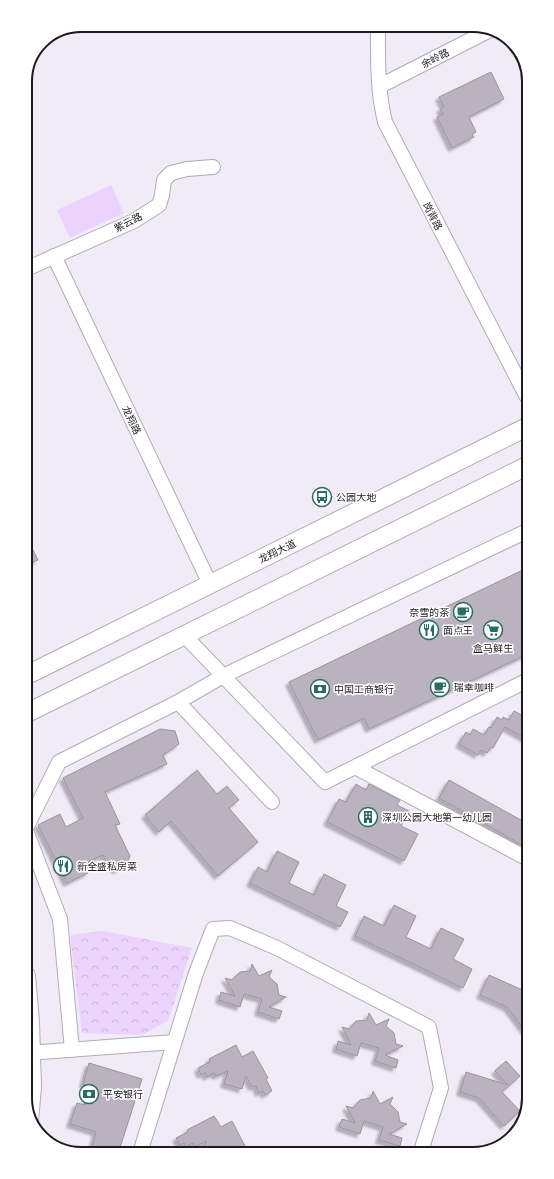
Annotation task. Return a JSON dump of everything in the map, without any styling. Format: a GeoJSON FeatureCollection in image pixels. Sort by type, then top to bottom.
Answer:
{"type":"FeatureCollection","features":[{"type":"Feature","properties":{"kind":"main road","name":"龙翔大道"},"geometry":{"type":"LineString","coordinates":[[32,673],[522,429]]}},
{"type":"Feature","properties":{"kind":"main road"},"geometry":{"type":"LineString","coordinates":[[32,711],[522,468]]}},
{"type":"Feature","properties":{"kind":"street","name":"岗背路"},"geometry":{"type":"LineString","coordinates":[[378,32],[381,106],[385,122],[522,386]]}},
{"type":"Feature","properties":{"kind":"street","name":"余岭路"},"geometry":{"type":"LineString","coordinates":[[380,86],[484,33]]}},
{"type":"Feature","properties":{"kind":"street","name":"紫云路"},"geometry":{"type":"LineString","coordinates":[[32,266],[134,221],[159,204],[164,180],[171,173],[187,169],[213,167]]}},
{"type":"Feature","properties":{"kind":"street","name":"龙翔路"},"geometry":{"type":"LineString","coordinates":[[54,256],[210,584]]}},
{"type":"Feature","properties":{"kind":"street"},"geometry":{"type":"LineString","coordinates":[[32,816],[59,762],[178,702],[224,676],[522,533]]}},
{"type":"Feature","properties":{"kind":"street"},"geometry":{"type":"LineString","coordinates":[[184,635],[325,782],[522,683]]}},
{"type":"Feature","properties":{"kind":"street"},"geometry":{"type":"LineString","coordinates":[[178,702],[272,802]]}},
{"type":"Feature","properties":{"kind":"street"},"geometry":{"type":"LineString","coordinates":[[355,767],[522,856]]}},
{"type":"Feature","properties":{"kind":"street"},"geometry":{"type":"LineString","coordinates":[[32,846],[60,918],[72,1050]]}},
{"type":"Feature","properties":{"kind":"street"},"geometry":{"type":"LineString","coordinates":[[142,1147],[196,973],[213,928],[230,928],[277,948],[429,1027],[440,1088],[422,1147]]}},
{"type":"Feature","properties":{"kind":"street"},"geometry":{"type":"LineString","coordinates":[[32,1053],[174,1042]]}},
{"type":"Feature","properties":{"kind":"street"},"geometry":{"type":"LineString","coordinates":[[32,1064],[34,1087],[32,1105]]}},
{"type":"Feature","properties":{"kind":"green space"},"geometry":{"type":"Polygon","coordinates":[[[111,185],[124,213],[70,238],[57,210],[111,185]]]}},
{"type":"Feature","properties":{"kind":"green space"},"geometry":{"type":"Polygon","coordinates":[[[103,931],[192,948],[168,1021],[142,1035],[82,1033],[70,935],[103,931]]]}},
{"type":"Feature","properties":{"kind":"building"},"geometry":{"type":"Polygon","coordinates":[[[491,72],[504,99],[469,117],[476,132],[472,134],[474,137],[452,148],[437,117],[443,114],[440,109],[444,107],[439,97],[491,72]]]}},
{"type":"Feature","properties":{"kind":"building"},"geometry":{"type":"Polygon","coordinates":[[[32,548],[38,560],[32,562],[32,548]]]}},
{"type":"Feature","properties":{"kind":"building"},"geometry":{"type":"Polygon","coordinates":[[[522,570],[522,657],[369,729],[364,718],[318,740],[289,682],[522,570]]]}},
{"type":"Feature","properties":{"kind":"building"},"geometry":{"type":"Polygon","coordinates":[[[514,711],[522,715],[522,737],[505,727],[493,748],[491,747],[487,753],[481,750],[478,755],[459,744],[466,732],[470,735],[473,729],[484,735],[489,727],[491,728],[497,717],[502,720],[503,717],[509,720],[514,711]]]}},
{"type":"Feature","properties":{"kind":"building"},"geometry":{"type":"Polygon","coordinates":[[[160,729],[175,731],[179,744],[163,755],[167,764],[105,792],[120,824],[115,825],[130,856],[126,865],[117,870],[108,866],[103,855],[88,862],[88,873],[67,883],[38,825],[60,814],[66,827],[83,818],[63,778],[160,729]]]}},
{"type":"Feature","properties":{"kind":"building"},"geometry":{"type":"Polygon","coordinates":[[[197,770],[217,794],[227,786],[239,800],[229,808],[258,842],[218,876],[171,821],[159,832],[145,815],[197,770]]]}},
{"type":"Feature","properties":{"kind":"building"},"geometry":{"type":"Polygon","coordinates":[[[449,780],[522,821],[522,845],[439,798],[449,780]]]}},
{"type":"Feature","properties":{"kind":"building","name":"深圳公园大地第一幼儿园"},"geometry":{"type":"Polygon","coordinates":[[[356,784],[366,790],[369,784],[400,800],[397,805],[409,811],[401,826],[418,834],[404,861],[327,822],[339,799],[346,802],[356,784]]]}},
{"type":"Feature","properties":{"kind":"building"},"geometry":{"type":"Polygon","coordinates":[[[277,851],[299,862],[289,883],[314,895],[324,874],[346,885],[336,906],[348,912],[340,927],[250,883],[258,867],[267,872],[277,851]]]}},
{"type":"Feature","properties":{"kind":"building"},"geometry":{"type":"Polygon","coordinates":[[[394,905],[416,916],[406,937],[431,949],[441,928],[464,939],[453,959],[472,969],[463,988],[355,936],[364,916],[384,926],[394,905]]]}},
{"type":"Feature","properties":{"kind":"building"},"geometry":{"type":"Polygon","coordinates":[[[252,964],[259,976],[272,970],[269,977],[277,984],[279,995],[286,997],[269,1007],[282,1011],[279,1019],[258,1012],[262,999],[244,994],[240,1007],[219,1000],[221,992],[235,996],[225,978],[232,980],[240,972],[250,971],[252,964]]]}},
{"type":"Feature","properties":{"kind":"building"},"geometry":{"type":"Polygon","coordinates":[[[489,975],[522,990],[522,1027],[507,1007],[480,995],[489,975]]]}},
{"type":"Feature","properties":{"kind":"building"},"geometry":{"type":"Polygon","coordinates":[[[369,1013],[376,1025],[389,1019],[386,1026],[394,1033],[396,1044],[403,1046],[385,1055],[398,1060],[396,1068],[375,1061],[379,1048],[361,1043],[357,1056],[336,1049],[338,1041],[351,1045],[342,1027],[349,1029],[356,1021],[367,1020],[369,1013]]]}},
{"type":"Feature","properties":{"kind":"building"},"geometry":{"type":"Polygon","coordinates":[[[236,1045],[242,1057],[253,1051],[268,1078],[266,1079],[272,1091],[265,1095],[263,1091],[259,1093],[256,1086],[252,1087],[246,1076],[242,1089],[224,1084],[228,1071],[216,1076],[214,1073],[207,1077],[205,1073],[201,1075],[198,1068],[210,1062],[209,1059],[236,1045]]]}},
{"type":"Feature","properties":{"kind":"building"},"geometry":{"type":"Polygon","coordinates":[[[506,1061],[520,1076],[502,1092],[520,1111],[504,1126],[479,1098],[460,1092],[466,1072],[508,1085],[495,1071],[506,1061]]]}},
{"type":"Feature","properties":{"kind":"building"},"geometry":{"type":"Polygon","coordinates":[[[89,1063],[142,1079],[120,1147],[92,1147],[96,1132],[70,1124],[77,1103],[85,1105],[91,1087],[83,1084],[89,1063]]]}},
{"type":"Feature","properties":{"kind":"building"},"geometry":{"type":"Polygon","coordinates":[[[373,1091],[380,1104],[393,1097],[390,1104],[398,1112],[400,1122],[407,1124],[389,1134],[402,1138],[400,1146],[379,1140],[383,1127],[364,1121],[360,1134],[339,1127],[342,1119],[355,1123],[346,1106],[353,1108],[360,1100],[371,1098],[373,1091]]]}},
{"type":"Feature","properties":{"kind":"building"},"geometry":{"type":"Polygon","coordinates":[[[214,1116],[221,1127],[232,1121],[245,1147],[204,1147],[206,1141],[195,1147],[193,1143],[186,1147],[184,1143],[180,1145],[176,1138],[188,1132],[187,1130],[214,1116]]]}},
{"type":"Feature","properties":{"kind":"place","name":"公园大地"},"geometry":{"type":"Point","coordinates":[322,497]}},
{"type":"Feature","properties":{"kind":"place","name":"奈雪的茶"},"geometry":{"type":"Point","coordinates":[463,612]}},
{"type":"Feature","properties":{"kind":"place","name":"面点王"},"geometry":{"type":"Point","coordinates":[429,630]}},
{"type":"Feature","properties":{"kind":"place","name":"盒马鲜生"},"geometry":{"type":"Point","coordinates":[493,630]}},
{"type":"Feature","properties":{"kind":"place","name":"瑞幸咖啡"},"geometry":{"type":"Point","coordinates":[440,687]}},
{"type":"Feature","properties":{"kind":"place","name":"中国工商银行"},"geometry":{"type":"Point","coordinates":[320,689]}},
{"type":"Feature","properties":{"kind":"place","name":"深圳公园大地第一幼儿园"},"geometry":{"type":"Point","coordinates":[368,817]}},
{"type":"Feature","properties":{"kind":"place","name":"新全盛私房菜"},"geometry":{"type":"Point","coordinates":[63,866]}},
{"type":"Feature","properties":{"kind":"place","name":"平安银行"},"geometry":{"type":"Point","coordinates":[89,1094]}}]}
